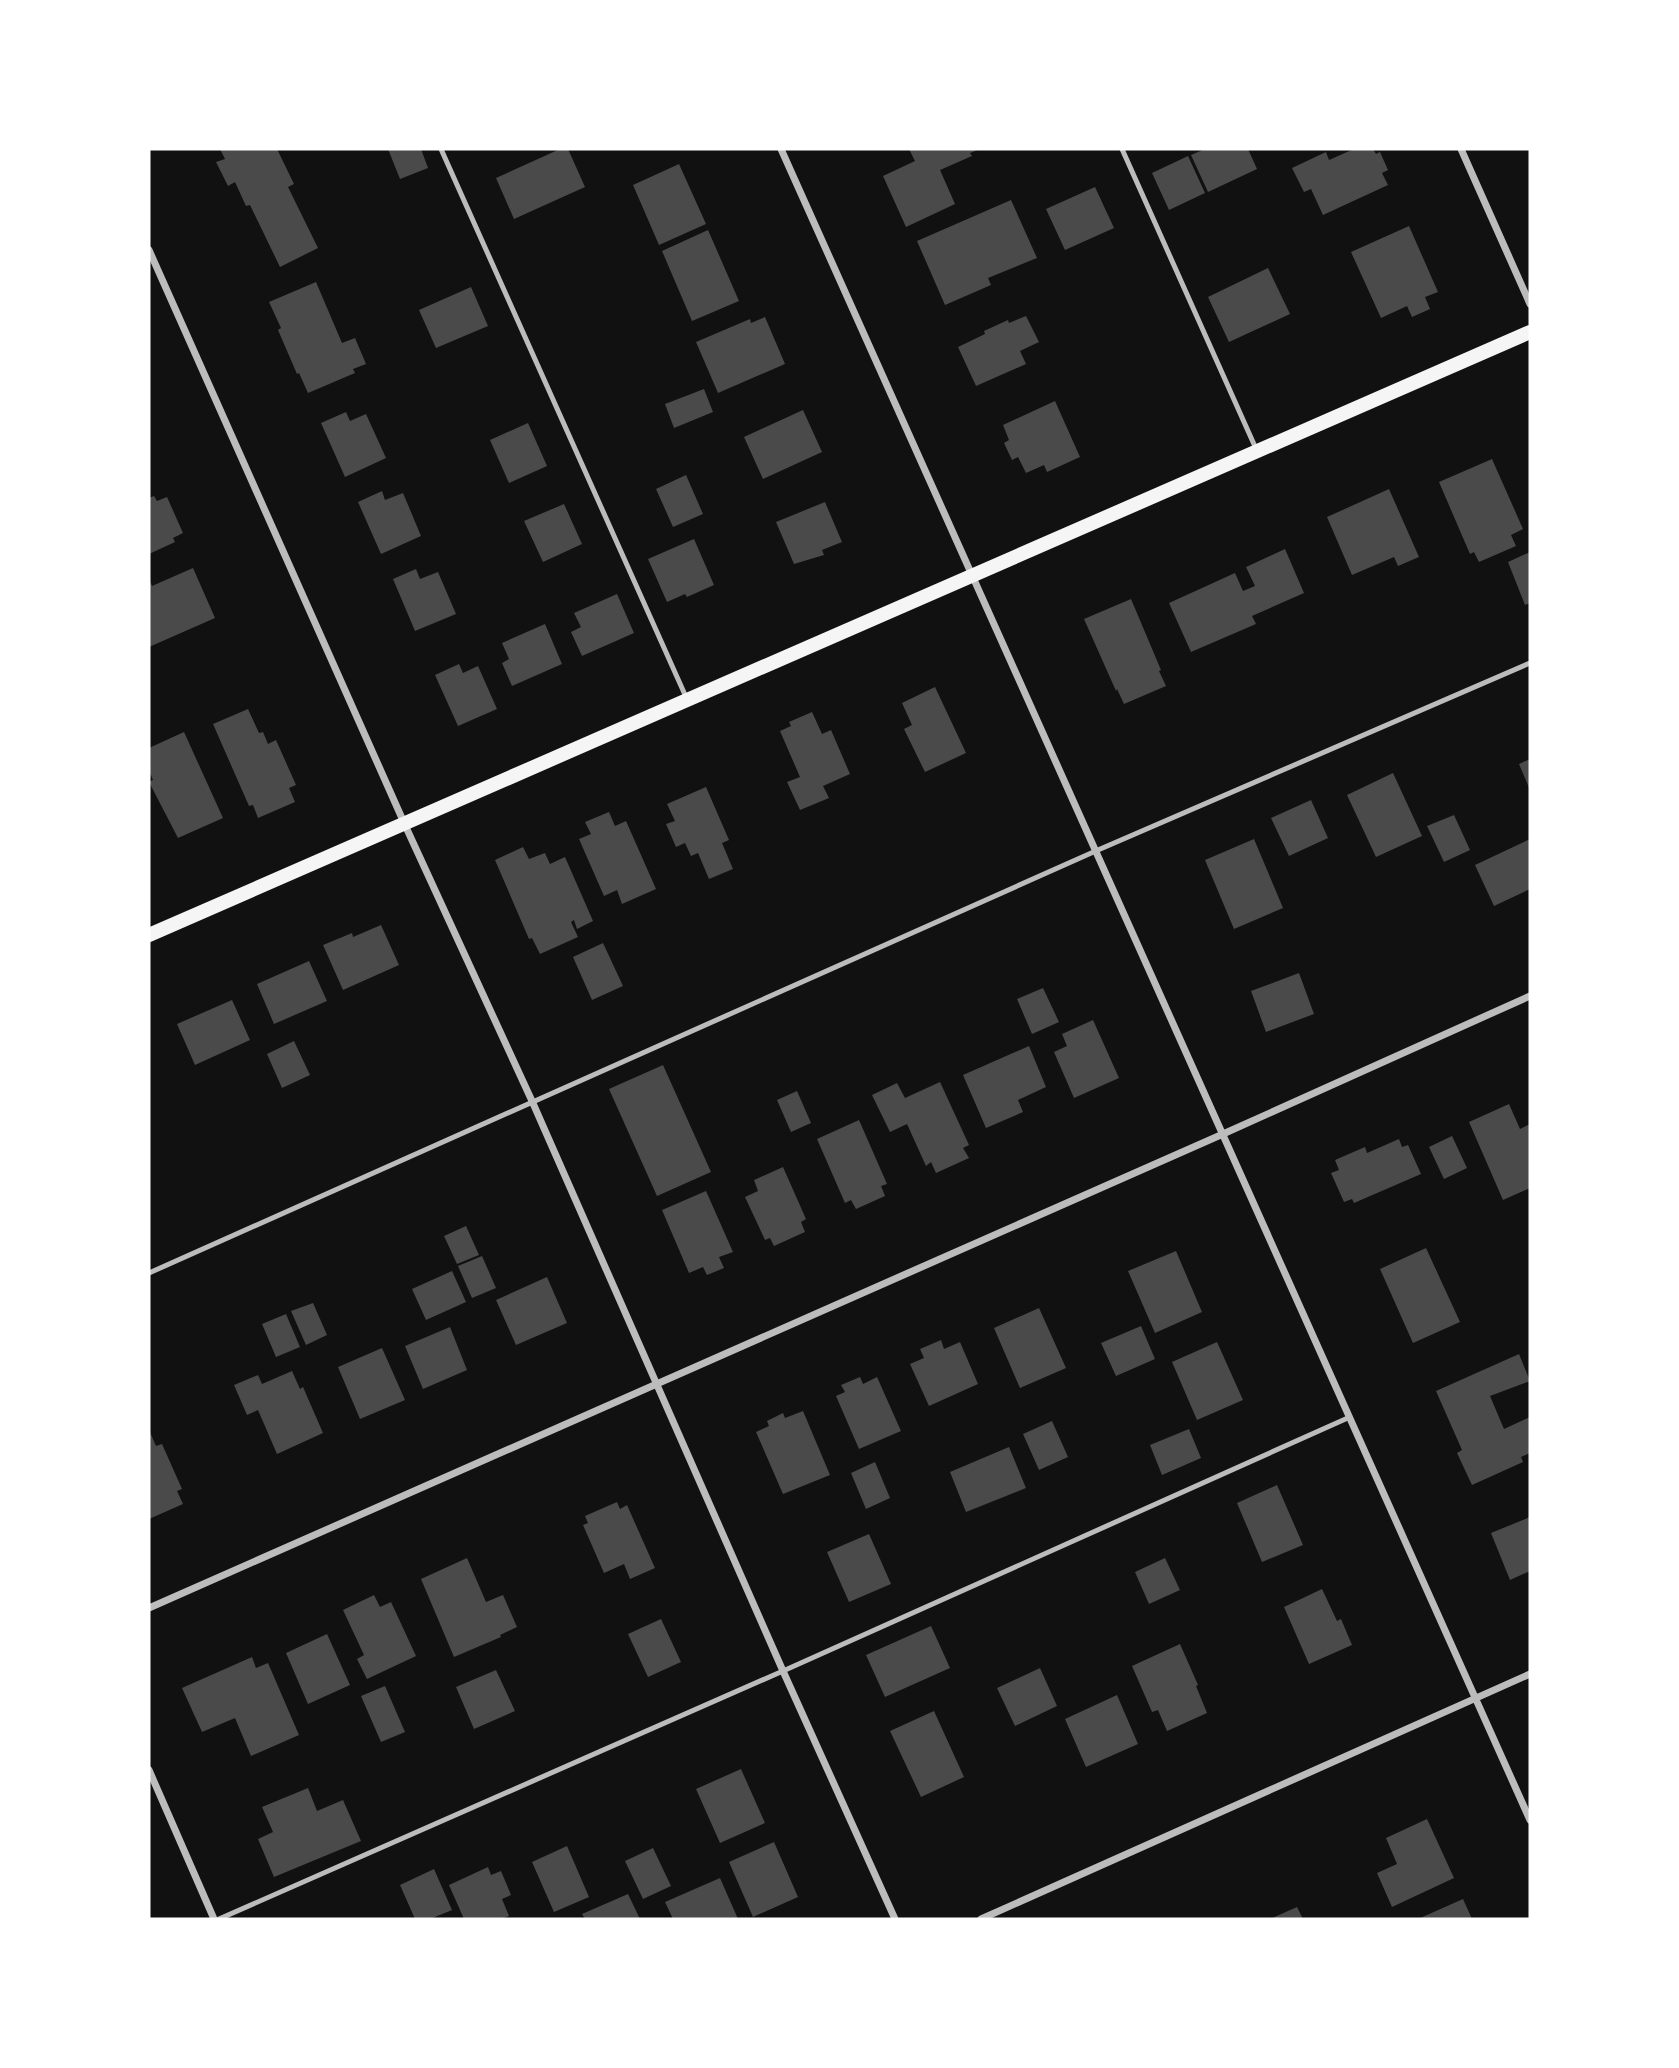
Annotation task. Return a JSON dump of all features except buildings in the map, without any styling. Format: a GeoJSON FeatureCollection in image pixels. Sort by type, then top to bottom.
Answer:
{"type":"FeatureCollection","features":[{"type":"Feature","properties":{"kind":"main road"},"geometry":{"type":"LineString","coordinates":[[149,935],[1530,332]]}},
{"type":"Feature","properties":{"kind":"street"},"geometry":{"type":"LineString","coordinates":[[781,149],[1098,850],[1530,1819]]}},
{"type":"Feature","properties":{"kind":"street"},"geometry":{"type":"LineString","coordinates":[[1461,149],[1530,304]]}},
{"type":"Feature","properties":{"kind":"street"},"geometry":{"type":"LineString","coordinates":[[149,250],[405,825],[532,1101],[895,1919]]}},
{"type":"Feature","properties":{"kind":"street"},"geometry":{"type":"LineString","coordinates":[[149,1608],[1530,996]]}},
{"type":"Feature","properties":{"kind":"street"},"geometry":{"type":"LineString","coordinates":[[981,1919],[1530,1674]]}},
{"type":"Feature","properties":{"kind":"street"},"geometry":{"type":"LineString","coordinates":[[149,1770],[217,1919]]}},
{"type":"Feature","properties":{"kind":"lane"},"geometry":{"type":"LineString","coordinates":[[440,149],[687,700]]}},
{"type":"Feature","properties":{"kind":"lane"},"geometry":{"type":"LineString","coordinates":[[1122,149],[1257,451]]}},
{"type":"Feature","properties":{"kind":"lane"},"geometry":{"type":"LineString","coordinates":[[149,1273],[1098,850],[1530,663]]}},
{"type":"Feature","properties":{"kind":"lane"},"geometry":{"type":"LineString","coordinates":[[217,1919],[783,1671],[1350,1417]]}}]}
